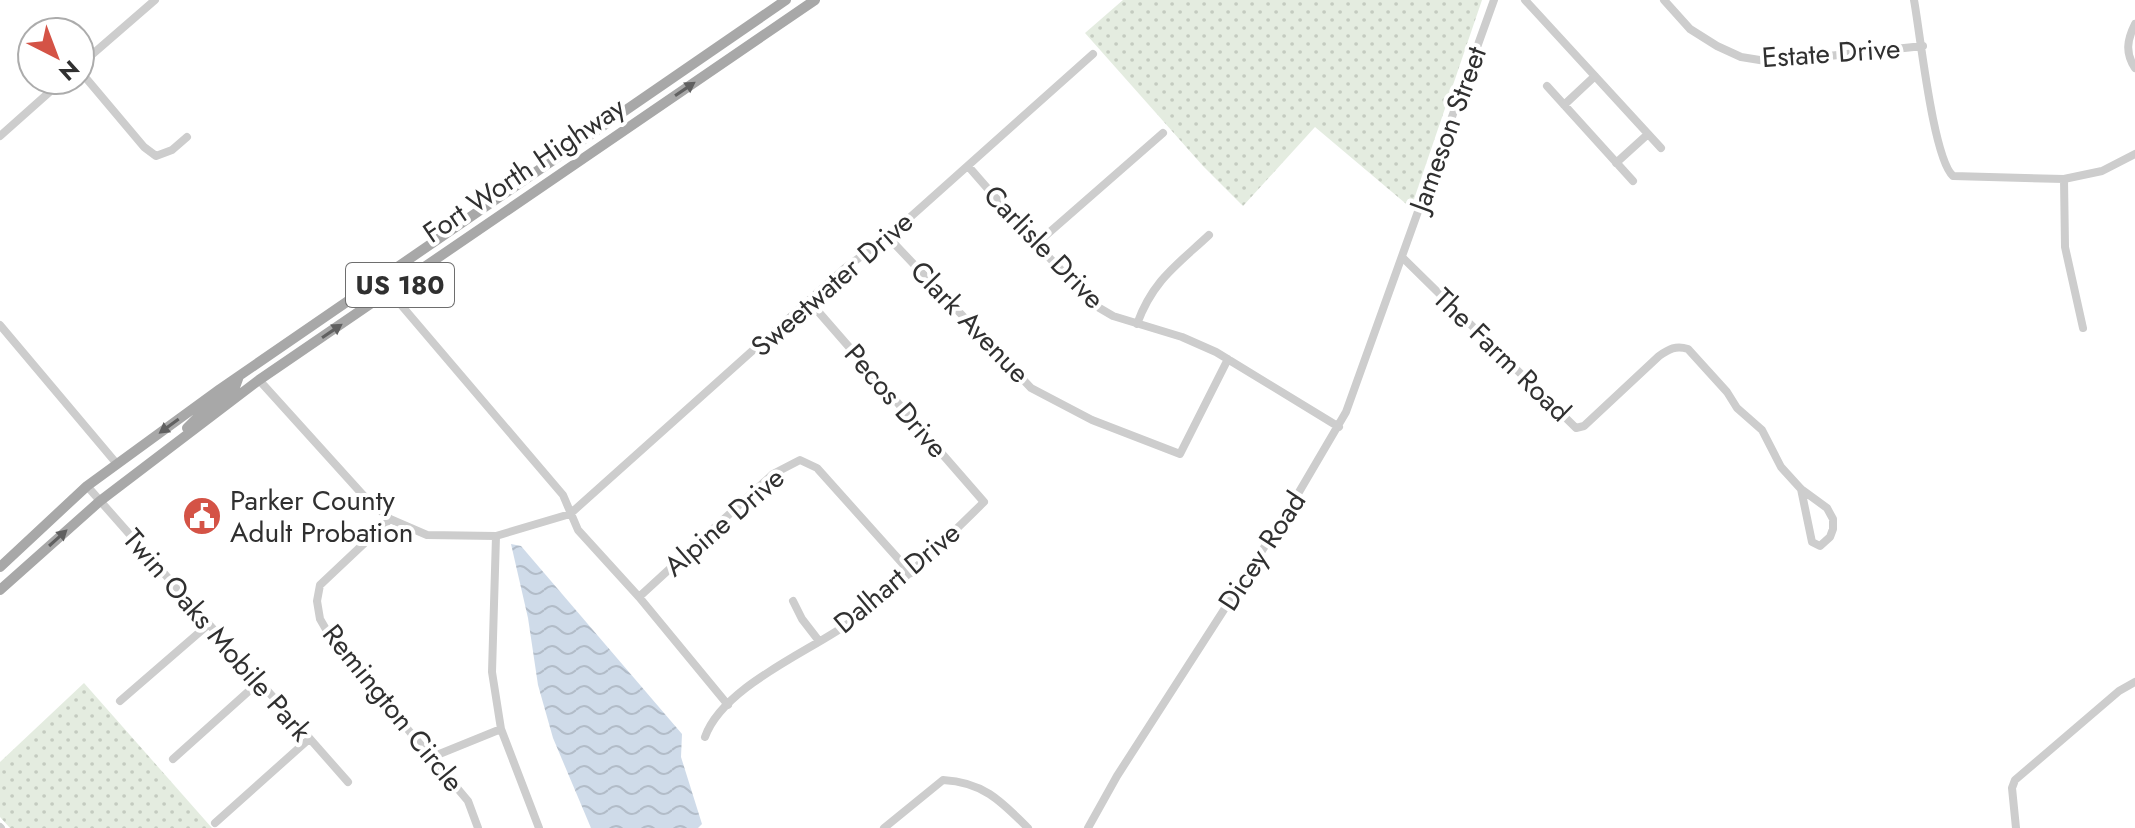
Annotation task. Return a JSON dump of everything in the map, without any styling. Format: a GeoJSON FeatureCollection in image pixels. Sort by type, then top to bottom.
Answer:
{"type":"FeatureCollection","features":[{"type":"Feature","properties":{"kind":"main road","name":"Fort Worth Highway"},"geometry":{"type":"LineString","coordinates":[[0,567],[87,486],[117,464],[239,376],[786,0]]}},
{"type":"Feature","properties":{"kind":"main road","name":"Fort Worth Highway"},"geometry":{"type":"LineString","coordinates":[[0,590],[100,501],[259,380],[815,0]]}},
{"type":"Feature","properties":{"kind":"main road"},"geometry":{"type":"LineString","coordinates":[[645,97],[655,110]]}},
{"type":"Feature","properties":{"kind":"main road"},"geometry":{"type":"LineString","coordinates":[[514,187],[523,201]]}},
{"type":"Feature","properties":{"kind":"main road"},"geometry":{"type":"LineString","coordinates":[[435,241],[444,253]]}},
{"type":"Feature","properties":{"kind":"main road"},"geometry":{"type":"LineString","coordinates":[[259,380],[262,368],[311,333],[315,324]]}},
{"type":"Feature","properties":{"kind":"main road"},"geometry":{"type":"LineString","coordinates":[[181,440],[184,431],[205,410],[234,390],[239,376]]}},
{"type":"Feature","properties":{"kind":"street"},"geometry":{"type":"LineString","coordinates":[[96,53],[155,0]]}},
{"type":"Feature","properties":{"kind":"street","name":"Jameson Street"},"geometry":{"type":"LineString","coordinates":[[1402,257],[1494,0]]}},
{"type":"Feature","properties":{"kind":"street"},"geometry":{"type":"LineString","coordinates":[[1525,0],[1661,148]]}},
{"type":"Feature","properties":{"kind":"street","name":"Estate Drive"},"geometry":{"type":"LineString","coordinates":[[1664,0],[1690,29],[1741,57],[1772,62],[1923,46]]}},
{"type":"Feature","properties":{"kind":"street"},"geometry":{"type":"LineString","coordinates":[[1914,0],[1936,130],[1948,171],[1953,176],[2064,179],[2102,171],[2135,154]]}},
{"type":"Feature","properties":{"kind":"street"},"geometry":{"type":"LineString","coordinates":[[2135,24],[2128,38],[2127,49],[2128,58],[2135,68]]}},
{"type":"Feature","properties":{"kind":"street","name":"Sweetwater Drive"},"geometry":{"type":"LineString","coordinates":[[259,380],[363,495],[390,519],[427,535],[496,536],[570,514],[845,268],[888,237],[1093,54]]}},
{"type":"Feature","properties":{"kind":"street"},"geometry":{"type":"LineString","coordinates":[[1564,105],[1595,76]]}},
{"type":"Feature","properties":{"kind":"street"},"geometry":{"type":"LineString","coordinates":[[1547,86],[1633,181]]}},
{"type":"Feature","properties":{"kind":"street"},"geometry":{"type":"LineString","coordinates":[[96,88],[144,147],[156,156],[172,150],[187,137]]}},
{"type":"Feature","properties":{"kind":"street"},"geometry":{"type":"LineString","coordinates":[[0,136],[45,96]]}},
{"type":"Feature","properties":{"kind":"street"},"geometry":{"type":"LineString","coordinates":[[1036,244],[1163,133]]}},
{"type":"Feature","properties":{"kind":"street"},"geometry":{"type":"LineString","coordinates":[[1616,163],[1648,134]]}},
{"type":"Feature","properties":{"kind":"street","name":"Carlisle Drive"},"geometry":{"type":"LineString","coordinates":[[968,166],[1036,244],[1096,306],[1113,316],[1182,337],[1228,359],[1339,427]]}},
{"type":"Feature","properties":{"kind":"street"},"geometry":{"type":"LineString","coordinates":[[2064,179],[2065,247],[2083,328]]}},
{"type":"Feature","properties":{"kind":"street"},"geometry":{"type":"LineString","coordinates":[[1137,324],[1147,300],[1165,273],[1209,235]]}},
{"type":"Feature","properties":{"kind":"street","name":"Clark Avenue"},"geometry":{"type":"LineString","coordinates":[[888,237],[1031,388],[1092,420],[1180,454],[1228,359]]}},
{"type":"Feature","properties":{"kind":"street","name":"Dicey Road"},"geometry":{"type":"LineString","coordinates":[[1088,828],[1117,776],[1339,427],[1402,257]]}},
{"type":"Feature","properties":{"kind":"street","name":"The Farm Road"},"geometry":{"type":"LineString","coordinates":[[1402,257],[1576,428],[1584,426],[1659,356],[1671,348],[1688,349],[1727,392],[1737,408],[1762,430],[1777,463],[1801,489],[1827,508],[1833,519],[1830,537],[1820,546],[1812,542],[1801,489]]}},
{"type":"Feature","properties":{"kind":"street"},"geometry":{"type":"LineString","coordinates":[[390,292],[563,495],[578,530],[639,597],[728,705]]}},
{"type":"Feature","properties":{"kind":"street","name":"Pecos Drive"},"geometry":{"type":"LineString","coordinates":[[809,301],[984,502]]}},
{"type":"Feature","properties":{"kind":"street"},"geometry":{"type":"LineString","coordinates":[[0,325],[117,464]]}},
{"type":"Feature","properties":{"kind":"street","name":"Alpine Drive"},"geometry":{"type":"LineString","coordinates":[[639,597],[773,474],[800,460],[817,468],[911,573]]}},
{"type":"Feature","properties":{"kind":"street","name":"Twin Oaks Mobile Park"},"geometry":{"type":"LineString","coordinates":[[87,486],[348,782]]}},
{"type":"Feature","properties":{"kind":"street","name":"Dalhart Drive"},"geometry":{"type":"LineString","coordinates":[[705,737],[707,730],[728,705],[763,675],[851,622],[911,573],[984,502]]}},
{"type":"Feature","properties":{"kind":"street","name":"Remington Circle"},"geometry":{"type":"LineString","coordinates":[[390,519],[320,585],[317,601],[320,619],[331,638],[468,801],[478,828]]}},
{"type":"Feature","properties":{"kind":"street"},"geometry":{"type":"LineString","coordinates":[[496,536],[492,672],[501,729],[539,828]]}},
{"type":"Feature","properties":{"kind":"street"},"geometry":{"type":"LineString","coordinates":[[793,601],[819,641]]}},
{"type":"Feature","properties":{"kind":"street"},"geometry":{"type":"LineString","coordinates":[[120,701],[209,624]]}},
{"type":"Feature","properties":{"kind":"street"},"geometry":{"type":"LineString","coordinates":[[173,759],[259,682]]}},
{"type":"Feature","properties":{"kind":"street"},"geometry":{"type":"LineString","coordinates":[[2016,828],[2012,788],[2015,780],[2119,691],[2135,682]]}},
{"type":"Feature","properties":{"kind":"street"},"geometry":{"type":"LineString","coordinates":[[432,757],[501,729]]}},
{"type":"Feature","properties":{"kind":"street"},"geometry":{"type":"LineString","coordinates":[[215,823],[309,739]]}},
{"type":"Feature","properties":{"kind":"street"},"geometry":{"type":"LineString","coordinates":[[884,828],[943,780],[966,781],[998,799],[1028,828]]}},
{"type":"Feature","properties":{"kind":"shaded area"},"geometry":{"type":"Polygon","coordinates":[[[1123,0],[1482,0],[1411,208],[1315,127],[1243,206],[1203,166],[1085,33],[1123,0]]]}},
{"type":"Feature","properties":{"kind":"shaded area"},"geometry":{"type":"Polygon","coordinates":[[[84,683],[212,828],[10,828],[0,817],[0,762],[84,683]]]}},
{"type":"Feature","properties":{"kind":"water"},"geometry":{"type":"Polygon","coordinates":[[[511,544],[521,546],[682,734],[681,757],[702,824],[698,828],[591,828],[553,738],[538,685],[528,618],[511,544]]]}},
{"type":"Feature","properties":{"kind":"place","name":"Parker County Adult Probation"},"geometry":{"type":"Point","coordinates":[202,516]}}]}
